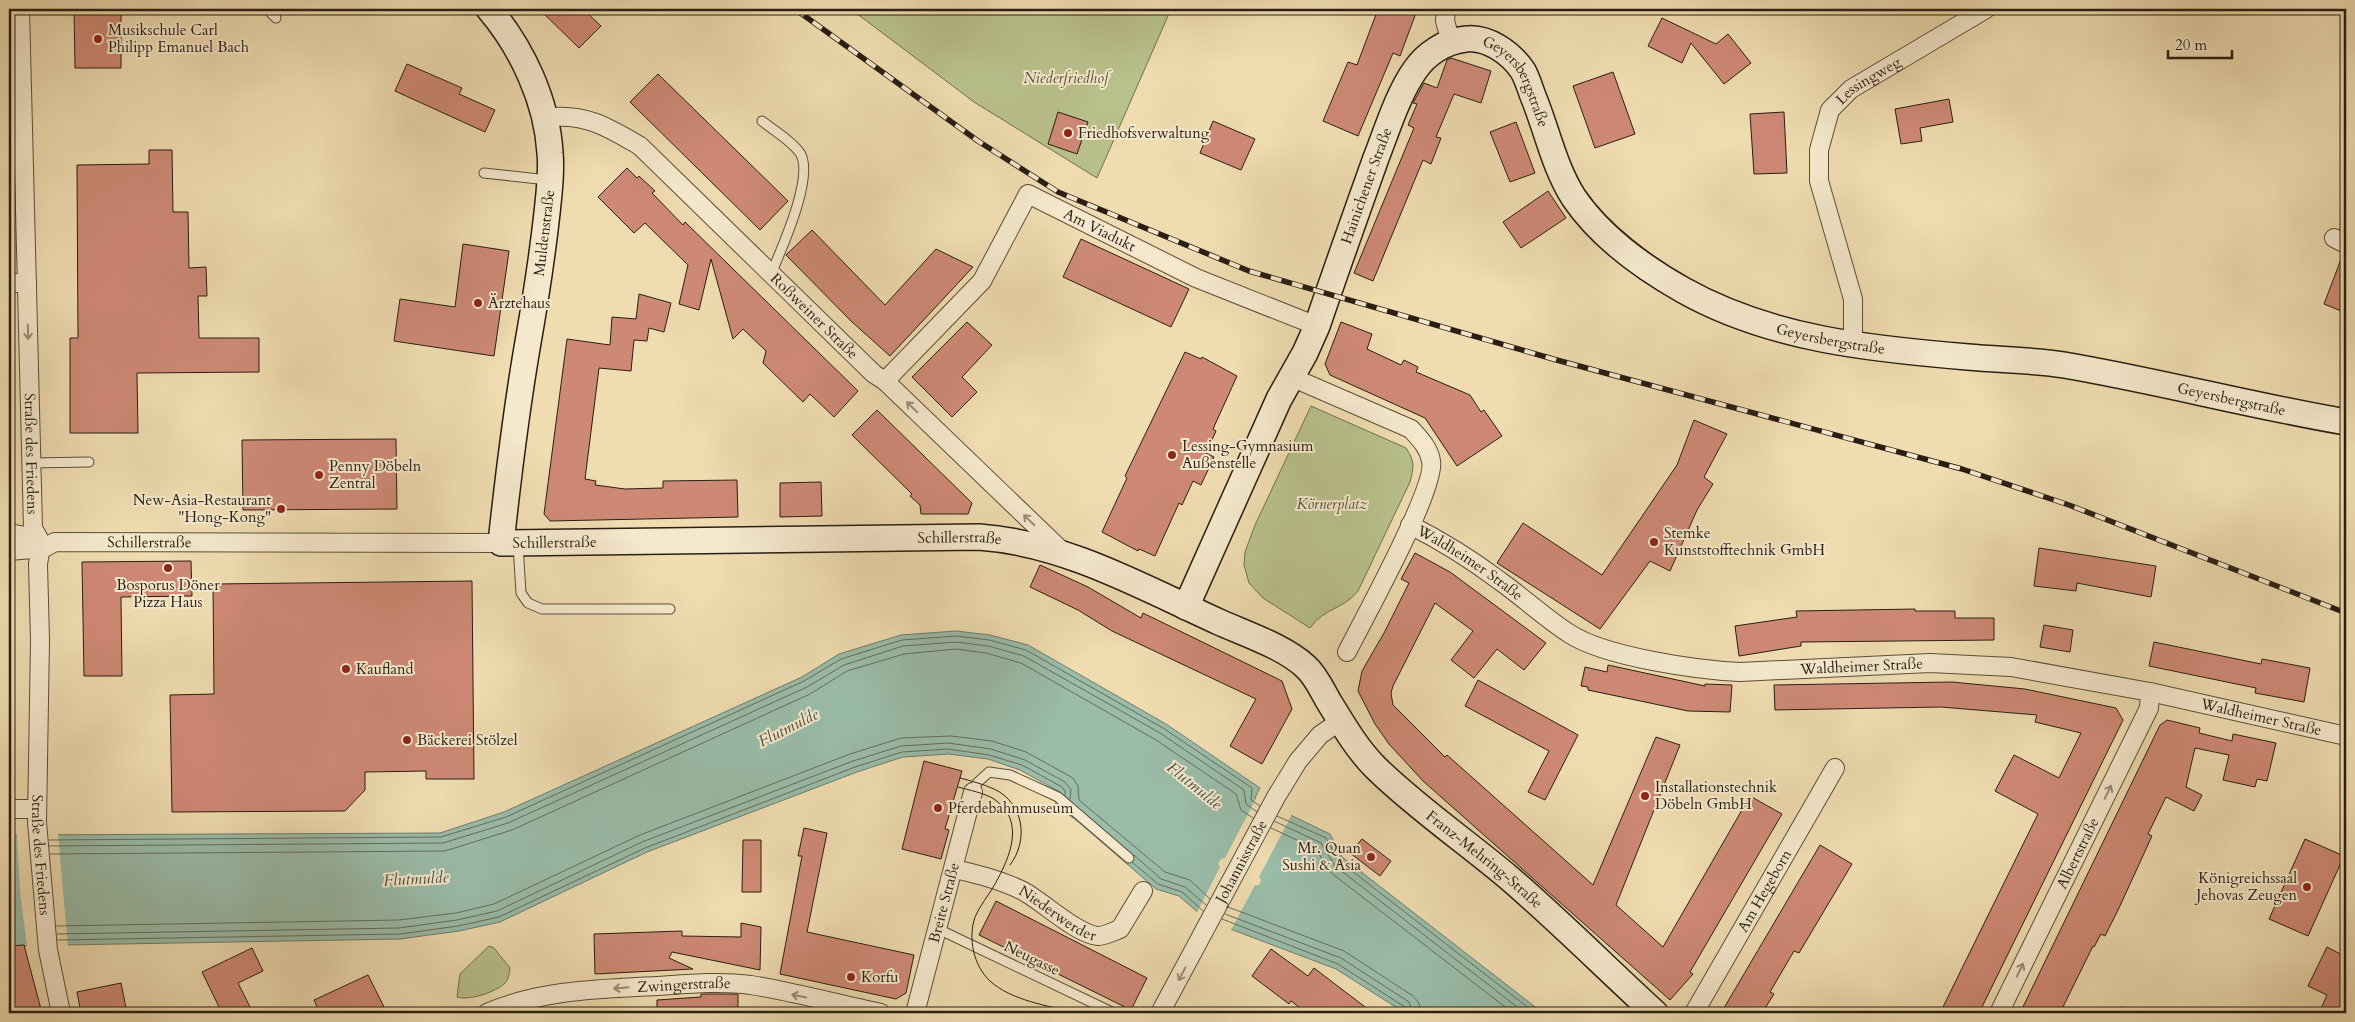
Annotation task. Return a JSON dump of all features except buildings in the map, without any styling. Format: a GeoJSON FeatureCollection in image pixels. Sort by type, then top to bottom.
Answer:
{"type":"FeatureCollection","features":[{"type":"Feature","properties":{"kind":"main road","name":"Muldenstraße"},"geometry":{"type":"LineString","coordinates":[[494,15],[537,89],[545,118],[550,152],[550,180],[542,262],[521,386],[509,543]]}},
{"type":"Feature","properties":{"kind":"main road","name":"Geyersbergstraße"},"geometry":{"type":"LineString","coordinates":[[1451,42],[1467,38],[1482,39],[1510,57],[1523,71],[1542,118],[1560,173],[1575,199],[1617,243],[1642,264],[1717,308],[1748,321],[1786,332],[1912,352],[2061,365],[2346,422]]}},
{"type":"Feature","properties":{"kind":"main road","name":"Hainichener Straße"},"geometry":{"type":"LineString","coordinates":[[1291,377],[1306,353],[1317,326],[1390,120],[1413,72],[1436,49],[1451,42]]}},
{"type":"Feature","properties":{"kind":"main road"},"geometry":{"type":"LineString","coordinates":[[1064,553],[1186,606],[1279,399],[1291,377]]}},
{"type":"Feature","properties":{"kind":"main road","name":"Schillerstraße"},"geometry":{"type":"LineString","coordinates":[[509,543],[979,537],[1010,539],[1064,553]]}},
{"type":"Feature","properties":{"kind":"main road","name":"Franz-Mehring-Straße"},"geometry":{"type":"LineString","coordinates":[[1186,606],[1290,655],[1306,667],[1340,721],[1374,766],[1409,798],[1508,877],[1655,1013]]}},
{"type":"Feature","properties":{"kind":"street","name":"Straße des Friedens"},"geometry":{"type":"LineString","coordinates":[[20,9],[33,528],[44,548],[40,552],[38,564],[40,640],[37,834],[48,950],[61,1013]]}},
{"type":"Feature","properties":{"kind":"street"},"geometry":{"type":"LineString","coordinates":[[1446,9],[1445,21],[1451,42]]}},
{"type":"Feature","properties":{"kind":"street","name":"Lessingweg"},"geometry":{"type":"LineString","coordinates":[[1853,344],[1853,299],[1819,181],[1819,150],[1830,110],[1851,89],[1986,9]]}},
{"type":"Feature","properties":{"kind":"street","name":"Roßweiner Straße"},"geometry":{"type":"LineString","coordinates":[[545,118],[564,115],[586,119],[614,131],[640,146],[874,374],[885,381],[1064,553]]}},
{"type":"Feature","properties":{"kind":"street","name":"Am Viadukt"},"geometry":{"type":"LineString","coordinates":[[885,381],[982,281],[1028,194],[1196,278],[1317,326]]}},
{"type":"Feature","properties":{"kind":"street"},"geometry":{"type":"LineString","coordinates":[[9,283],[26,283]]}},
{"type":"Feature","properties":{"kind":"street"},"geometry":{"type":"LineString","coordinates":[[1291,377],[1411,429],[1425,445],[1432,462],[1430,479],[1410,525],[1347,652]]}},
{"type":"Feature","properties":{"kind":"street","name":"Waldheimer Straße"},"geometry":{"type":"LineString","coordinates":[[1410,525],[1445,543],[1499,580],[1571,634],[1587,642],[1625,654],[1711,670],[1740,672],[1930,663],[2011,667],[2150,692],[2346,736]]}},
{"type":"Feature","properties":{"kind":"street"},"geometry":{"type":"LineString","coordinates":[[9,533],[26,536],[44,548]]}},
{"type":"Feature","properties":{"kind":"street","name":"Schillerstraße"},"geometry":{"type":"LineString","coordinates":[[9,552],[44,548],[55,542],[509,543]]}},
{"type":"Feature","properties":{"kind":"street","name":"Albertstraße"},"geometry":{"type":"LineString","coordinates":[[1999,1013],[2149,708],[2150,692]]}},
{"type":"Feature","properties":{"kind":"street","name":"Johannisstraße"},"geometry":{"type":"LineString","coordinates":[[1160,1013],[1276,797],[1298,762],[1320,735],[1340,721]]}},
{"type":"Feature","properties":{"kind":"street","name":"Am Hegeborn"},"geometry":{"type":"LineString","coordinates":[[1694,1013],[1835,768]]}},
{"type":"Feature","properties":{"kind":"street","name":"Breite Straße"},"geometry":{"type":"LineString","coordinates":[[915,1013],[973,792]]}},
{"type":"Feature","properties":{"kind":"street"},"geometry":{"type":"LineString","coordinates":[[9,809],[37,809]]}},
{"type":"Feature","properties":{"kind":"street","name":"Niederwerder"},"geometry":{"type":"LineString","coordinates":[[954,868],[983,875],[1020,890],[1038,900],[1079,929],[1098,936],[1120,929],[1143,891]]}},
{"type":"Feature","properties":{"kind":"street","name":"Zwingerstraße"},"geometry":{"type":"LineString","coordinates":[[495,1012],[545,996],[718,982],[751,985],[881,1013]]}},
{"type":"Feature","properties":{"kind":"lane"},"geometry":{"type":"LineString","coordinates":[[267,9],[276,18]]}},
{"type":"Feature","properties":{"kind":"lane"},"geometry":{"type":"LineString","coordinates":[[762,121],[799,151],[804,160],[799,201],[771,274]]}},
{"type":"Feature","properties":{"kind":"lane"},"geometry":{"type":"LineString","coordinates":[[484,173],[550,180]]}},
{"type":"Feature","properties":{"kind":"lane"},"geometry":{"type":"LineString","coordinates":[[31,463],[89,462]]}},
{"type":"Feature","properties":{"kind":"lane"},"geometry":{"type":"LineString","coordinates":[[509,543],[521,593],[528,603],[542,609],[670,609]]}},
{"type":"Feature","properties":{"kind":"lane"},"geometry":{"type":"LineString","coordinates":[[973,792],[977,783],[989,772],[1010,775],[1058,797],[1128,858]]}},
{"type":"Feature","properties":{"kind":"lane","name":"Neugasse"},"geometry":{"type":"LineString","coordinates":[[938,930],[1114,1013]]}},
{"type":"Feature","properties":{"kind":"green space","name":"Niederfriedhof"},"geometry":{"type":"Polygon","coordinates":[[[858,9],[1171,9],[1097,178],[974,102],[856,13],[858,9]]]}},
{"type":"Feature","properties":{"kind":"green space","name":"Körnerplatz"},"geometry":{"type":"Polygon","coordinates":[[[1311,406],[1406,448],[1411,457],[1413,469],[1410,482],[1358,591],[1347,602],[1321,616],[1310,628],[1263,598],[1249,583],[1244,565],[1245,552],[1255,525],[1311,406]]]}},
{"type":"Feature","properties":{"kind":"green space"},"geometry":{"type":"Polygon","coordinates":[[[489,946],[494,948],[510,968],[506,981],[495,990],[482,995],[468,998],[457,997],[460,974],[489,946]]]}},
{"type":"Feature","properties":{"kind":"water","name":"Flutmulde"},"geometry":{"type":"Polygon","coordinates":[[[956,631],[990,635],[1028,645],[1166,724],[1260,788],[1255,798],[1330,834],[1342,857],[1543,1013],[1405,1013],[1336,969],[1233,930],[1201,915],[1179,896],[1156,889],[1076,820],[1055,805],[1060,792],[1020,770],[988,759],[948,754],[903,757],[857,772],[647,852],[500,922],[459,931],[400,939],[9,946],[9,835],[440,833],[504,812],[802,677],[839,654],[901,635],[956,631]]]}},
{"type":"Feature","properties":{"kind":"pier"},"geometry":{"type":"Polygon","coordinates":[[[1261,789],[1258,797],[1292,814],[1259,877],[1261,880],[1259,885],[1255,885],[1230,932],[1196,914],[1220,867],[1218,864],[1221,859],[1225,858],[1261,789]]]}},
{"type":"Feature","properties":{"kind":"pier"},"geometry":{"type":"Polygon","coordinates":[[[17,834],[58,834],[68,947],[27,947],[20,891],[17,834]]]}},
{"type":"Feature","properties":{"kind":"tram line"},"geometry":{"type":"LineString","coordinates":[[960,778],[994,789],[1012,803],[1020,823],[1021,834],[1020,845],[1010,865]]}},
{"type":"Feature","properties":{"kind":"tram line"},"geometry":{"type":"LineString","coordinates":[[958,787],[981,793],[994,799],[1004,808],[1010,818],[1012,828],[1012,840],[1006,862],[977,913],[973,925],[972,942],[979,967],[984,975],[999,988],[1019,998],[1075,1013]]}},
{"type":"Feature","properties":{"kind":"railway"},"geometry":{"type":"LineString","coordinates":[[795,9],[978,141],[1058,192],[1249,271],[1553,359],[1962,469],[2069,505],[2346,613]]}},
{"type":"Feature","properties":{"kind":"place","name":"Musikschule Carl Philipp Emanuel Bach"},"geometry":{"type":"Point","coordinates":[98,39]}},
{"type":"Feature","properties":{"kind":"place","name":"Friedhofsverwaltung"},"geometry":{"type":"Point","coordinates":[1068,133]}},
{"type":"Feature","properties":{"kind":"place","name":"Ärztehaus"},"geometry":{"type":"Point","coordinates":[478,303]}},
{"type":"Feature","properties":{"kind":"place","name":"Lessing-Gymnasium Außenstelle"},"geometry":{"type":"Point","coordinates":[1172,455]}},
{"type":"Feature","properties":{"kind":"place","name":"Penny Döbeln Zentral"},"geometry":{"type":"Point","coordinates":[319,475]}},
{"type":"Feature","properties":{"kind":"place","name":"New-Asia-Restaurant \"Hong-Kong\""},"geometry":{"type":"Point","coordinates":[281,509]}},
{"type":"Feature","properties":{"kind":"place","name":"Stemke Kunststofftechnik GmbH"},"geometry":{"type":"Point","coordinates":[1654,542]}},
{"type":"Feature","properties":{"kind":"place","name":"Bosporus Döner Pizza Haus"},"geometry":{"type":"Point","coordinates":[168,568]}},
{"type":"Feature","properties":{"kind":"place","name":"Kaufland"},"geometry":{"type":"Point","coordinates":[346,669]}},
{"type":"Feature","properties":{"kind":"place","name":"Bäckerei Stölzel"},"geometry":{"type":"Point","coordinates":[407,740]}},
{"type":"Feature","properties":{"kind":"place","name":"Installationstechnik Döbeln GmbH"},"geometry":{"type":"Point","coordinates":[1645,796]}},
{"type":"Feature","properties":{"kind":"place","name":"Pferdebahnmuseum"},"geometry":{"type":"Point","coordinates":[938,808]}},
{"type":"Feature","properties":{"kind":"place","name":"Mr. Quan Sushi & Asia"},"geometry":{"type":"Point","coordinates":[1371,857]}},
{"type":"Feature","properties":{"kind":"place","name":"Königreichssaal Jehovas Zeugen"},"geometry":{"type":"Point","coordinates":[2307,887]}},
{"type":"Feature","properties":{"kind":"place","name":"Korfu"},"geometry":{"type":"Point","coordinates":[851,977]}}]}
